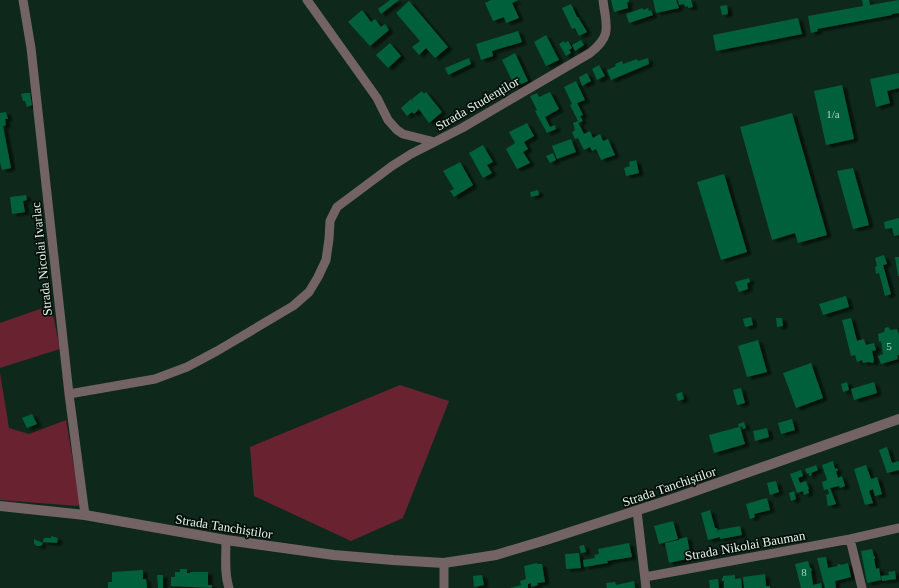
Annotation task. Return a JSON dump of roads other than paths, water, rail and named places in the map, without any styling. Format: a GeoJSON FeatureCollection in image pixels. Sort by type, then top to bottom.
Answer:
{"type":"FeatureCollection","features":[{"type":"Feature","properties":{"kind":"street","name":"Strada Nicolai Ivarlac"},"geometry":{"type":"LineString","coordinates":[[23,0],[31,48],[69,394],[85,515]]}},
{"type":"Feature","properties":{"kind":"street","name":"Strada Studenților"},"geometry":{"type":"LineString","coordinates":[[307,0],[377,98],[388,120],[397,130],[404,134],[435,142],[598,47],[606,35],[607,28],[603,0]]}},
{"type":"Feature","properties":{"kind":"street"},"geometry":{"type":"LineString","coordinates":[[69,394],[155,379],[187,367],[293,306],[308,292],[318,277],[326,260],[330,221],[337,206],[398,162],[435,142]]}},
{"type":"Feature","properties":{"kind":"street","name":"Strada Tanchiștilor"},"geometry":{"type":"LineString","coordinates":[[0,506],[85,515],[226,540],[334,555],[444,564],[470,560],[518,549],[637,511],[899,420]]}},
{"type":"Feature","properties":{"kind":"street"},"geometry":{"type":"LineString","coordinates":[[637,511],[646,588]]}},
{"type":"Feature","properties":{"kind":"street","name":"Strada Nikolai Bauman"},"geometry":{"type":"LineString","coordinates":[[645,577],[850,539],[899,528]]}},
{"type":"Feature","properties":{"kind":"street"},"geometry":{"type":"LineString","coordinates":[[850,539],[862,588]]}},
{"type":"Feature","properties":{"kind":"street"},"geometry":{"type":"LineString","coordinates":[[226,540],[226,572],[229,588]]}},
{"type":"Feature","properties":{"kind":"street"},"geometry":{"type":"LineString","coordinates":[[444,564],[444,588]]}}]}
